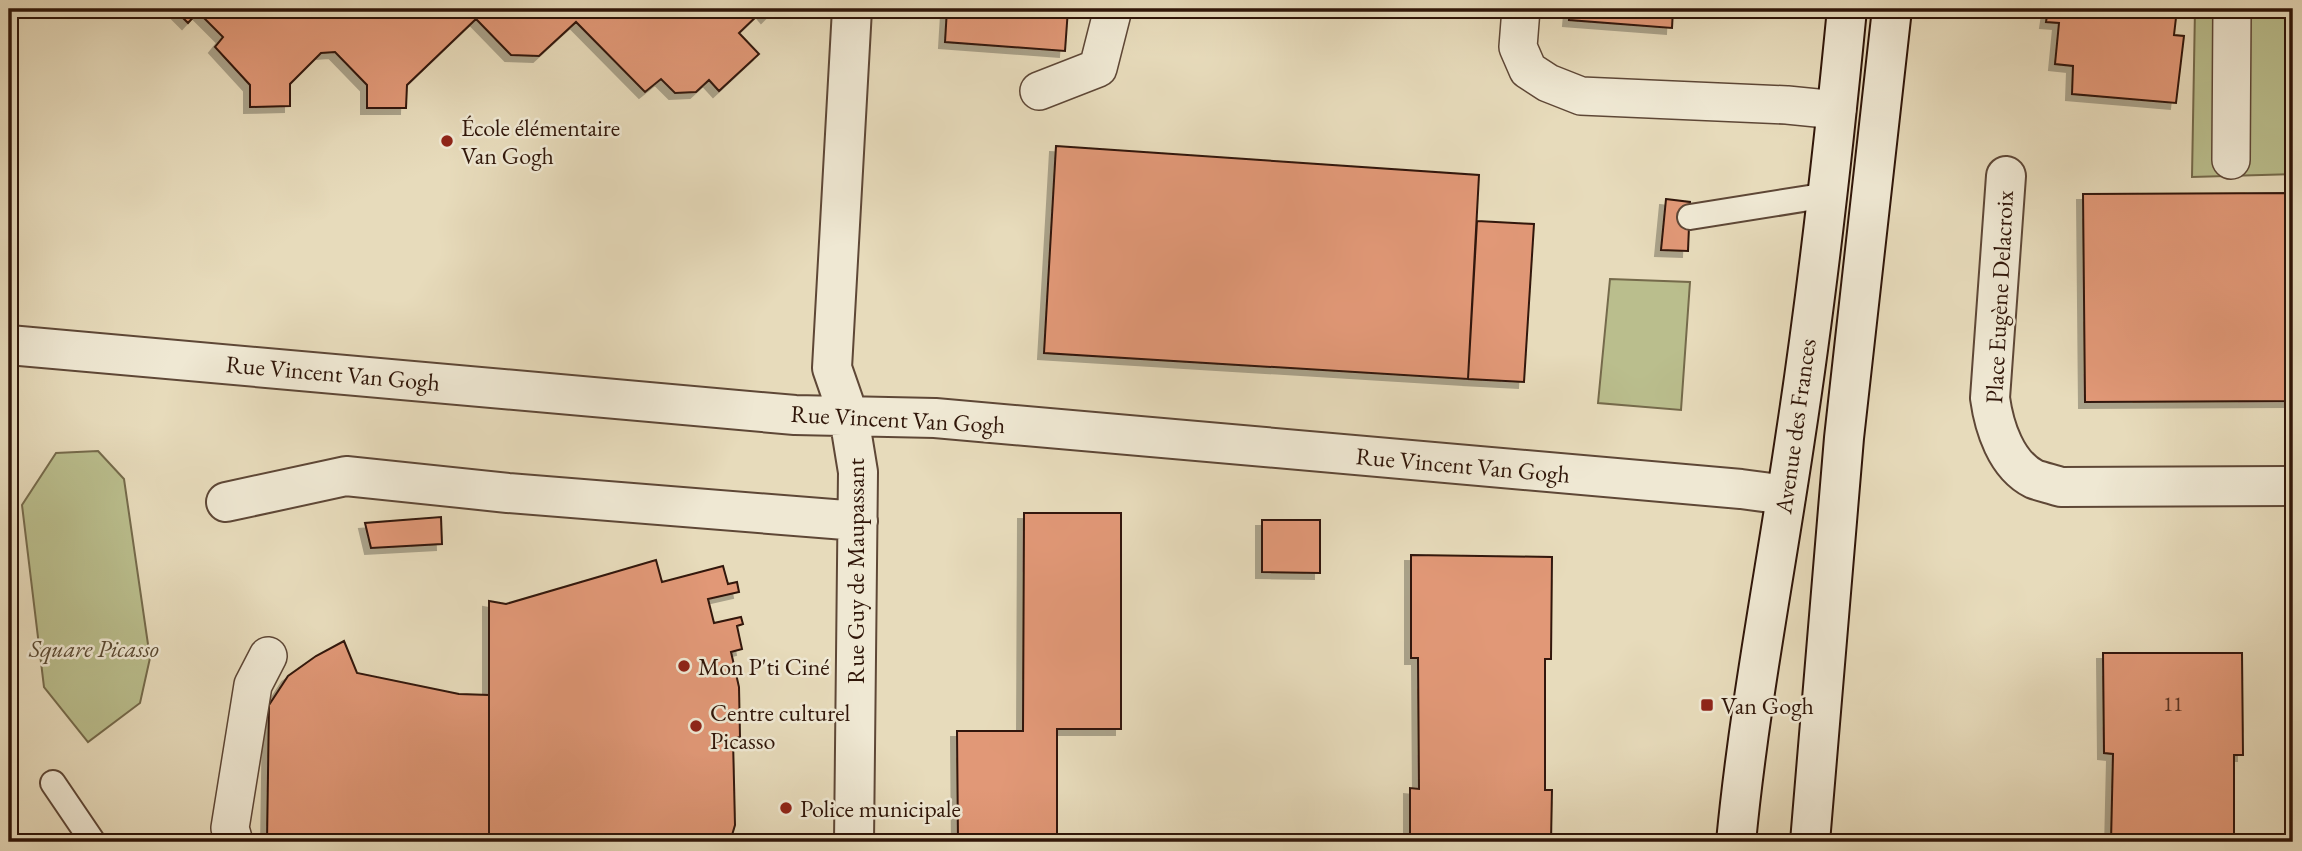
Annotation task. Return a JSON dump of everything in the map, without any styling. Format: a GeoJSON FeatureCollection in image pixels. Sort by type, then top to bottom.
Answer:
{"type":"FeatureCollection","features":[{"type":"Feature","properties":{"kind":"street","name":"Rue Guy de Maupassant"},"geometry":{"type":"LineString","coordinates":[[852,9],[832,368],[849,417],[858,472],[854,842]]}},
{"type":"Feature","properties":{"kind":"street"},"geometry":{"type":"LineString","coordinates":[[1039,91],[1098,68],[1113,9]]}},
{"type":"Feature","properties":{"kind":"street"},"geometry":{"type":"LineString","coordinates":[[1521,9],[1518,47],[1528,70],[1548,83],[1581,96],[1787,105],[1837,110]]}},
{"type":"Feature","properties":{"kind":"street","name":"Avenue des Frances"},"geometry":{"type":"LineString","coordinates":[[1736,842],[1761,643],[1786,495],[1828,195],[1847,9]]}},
{"type":"Feature","properties":{"kind":"street","name":"Avenue des Frances"},"geometry":{"type":"LineString","coordinates":[[1810,842],[1844,438],[1892,9]]}},
{"type":"Feature","properties":{"kind":"street"},"geometry":{"type":"LineString","coordinates":[[2231,160],[2232,9]]}},
{"type":"Feature","properties":{"kind":"street","name":"Place Eugène Delacroix"},"geometry":{"type":"LineString","coordinates":[[2006,176],[1990,398],[1993,420],[2001,441],[2012,458],[2032,478],[2061,487],[2293,486]]}},
{"type":"Feature","properties":{"kind":"street","name":"Rue Vincent Van Gogh"},"geometry":{"type":"LineString","coordinates":[[9,345],[795,415],[935,418],[1786,495]]}},
{"type":"Feature","properties":{"kind":"street"},"geometry":{"type":"LineString","coordinates":[[226,502],[346,476],[508,493],[858,522]]}},
{"type":"Feature","properties":{"kind":"street"},"geometry":{"type":"LineString","coordinates":[[234,842],[230,828],[253,685],[268,656]]}},
{"type":"Feature","properties":{"kind":"lane"},"geometry":{"type":"LineString","coordinates":[[1690,217],[1828,195]]}},
{"type":"Feature","properties":{"kind":"lane"},"geometry":{"type":"LineString","coordinates":[[53,783],[93,842]]}},
{"type":"Feature","properties":{"kind":"green space"},"geometry":{"type":"Polygon","coordinates":[[[2195,9],[2293,9],[2293,174],[2192,177],[2195,9]]]}},
{"type":"Feature","properties":{"kind":"green space"},"geometry":{"type":"Polygon","coordinates":[[[1610,279],[1690,282],[1681,410],[1598,403],[1610,279]]]}},
{"type":"Feature","properties":{"kind":"green space","name":"Square Picasso"},"geometry":{"type":"Polygon","coordinates":[[[98,451],[124,479],[150,658],[140,703],[88,742],[44,687],[22,505],[56,453],[98,451]]]}},
{"type":"Feature","properties":{"kind":"building"},"geometry":{"type":"Polygon","coordinates":[[[174,9],[775,9],[767,17],[762,11],[739,33],[759,54],[719,91],[709,80],[696,92],[675,93],[661,79],[645,92],[576,22],[539,56],[511,55],[476,19],[407,85],[406,108],[367,108],[367,85],[335,52],[321,53],[290,84],[290,106],[250,107],[250,85],[215,47],[223,37],[198,12],[188,23],[174,9]]]}},
{"type":"Feature","properties":{"kind":"building"},"geometry":{"type":"Polygon","coordinates":[[[947,9],[1068,9],[1065,51],[945,42],[947,9]]]}},
{"type":"Feature","properties":{"kind":"building"},"geometry":{"type":"Polygon","coordinates":[[[1570,9],[1673,9],[1672,28],[1569,20],[1570,9]]]}},
{"type":"Feature","properties":{"kind":"building"},"geometry":{"type":"Polygon","coordinates":[[[2048,9],[2177,9],[2174,35],[2184,36],[2176,103],[2072,94],[2073,66],[2055,64],[2059,23],[2046,22],[2048,9]]]}},
{"type":"Feature","properties":{"kind":"building"},"geometry":{"type":"Polygon","coordinates":[[[1056,146],[1479,175],[1468,379],[1044,353],[1056,146]]]}},
{"type":"Feature","properties":{"kind":"building"},"geometry":{"type":"Polygon","coordinates":[[[2293,193],[2293,401],[2085,402],[2083,194],[2293,193]]]}},
{"type":"Feature","properties":{"kind":"building"},"geometry":{"type":"Polygon","coordinates":[[[1666,199],[1690,202],[1688,251],[1661,250],[1666,199]]]}},
{"type":"Feature","properties":{"kind":"building"},"geometry":{"type":"Polygon","coordinates":[[[1477,221],[1534,224],[1524,382],[1468,379],[1477,221]]]}},
{"type":"Feature","properties":{"kind":"building"},"geometry":{"type":"Polygon","coordinates":[[[1024,513],[1121,513],[1121,729],[1057,729],[1057,842],[958,842],[957,731],[1023,731],[1024,513]]]}},
{"type":"Feature","properties":{"kind":"building"},"geometry":{"type":"Polygon","coordinates":[[[441,517],[442,544],[371,548],[365,523],[441,517]]]}},
{"type":"Feature","properties":{"kind":"building"},"geometry":{"type":"Polygon","coordinates":[[[1262,520],[1320,520],[1320,573],[1262,572],[1262,520]]]}},
{"type":"Feature","properties":{"kind":"building"},"geometry":{"type":"Polygon","coordinates":[[[1411,555],[1552,557],[1551,659],[1545,659],[1545,790],[1552,790],[1551,842],[1410,842],[1410,788],[1419,789],[1418,658],[1411,658],[1411,555]]]}},
{"type":"Feature","properties":{"kind":"building"},"geometry":{"type":"Polygon","coordinates":[[[656,560],[662,582],[723,566],[728,584],[737,582],[739,592],[708,599],[714,623],[741,617],[743,624],[737,626],[742,649],[731,652],[739,687],[740,737],[733,739],[735,825],[730,842],[489,842],[489,601],[506,604],[656,560]]]}},
{"type":"Feature","properties":{"kind":"building"},"geometry":{"type":"Polygon","coordinates":[[[344,641],[357,673],[459,694],[489,695],[489,842],[267,842],[269,705],[288,676],[316,656],[344,641]]]}},
{"type":"Feature","properties":{"kind":"building"},"geometry":{"type":"Polygon","coordinates":[[[2103,653],[2242,653],[2243,755],[2234,755],[2234,842],[2111,842],[2113,754],[2104,753],[2103,653]]]}},
{"type":"Feature","properties":{"kind":"place","name":"École élémentaire Van Gogh"},"geometry":{"type":"Point","coordinates":[447,141]}},
{"type":"Feature","properties":{"kind":"place","name":"Mon P'ti Ciné"},"geometry":{"type":"Point","coordinates":[684,666]}},
{"type":"Feature","properties":{"kind":"place","name":"Van Gogh"},"geometry":{"type":"Point","coordinates":[1707,705]}},
{"type":"Feature","properties":{"kind":"place","name":"Centre culturel Picasso"},"geometry":{"type":"Point","coordinates":[696,726]}},
{"type":"Feature","properties":{"kind":"place","name":"Police municipale"},"geometry":{"type":"Point","coordinates":[786,808]}}]}
